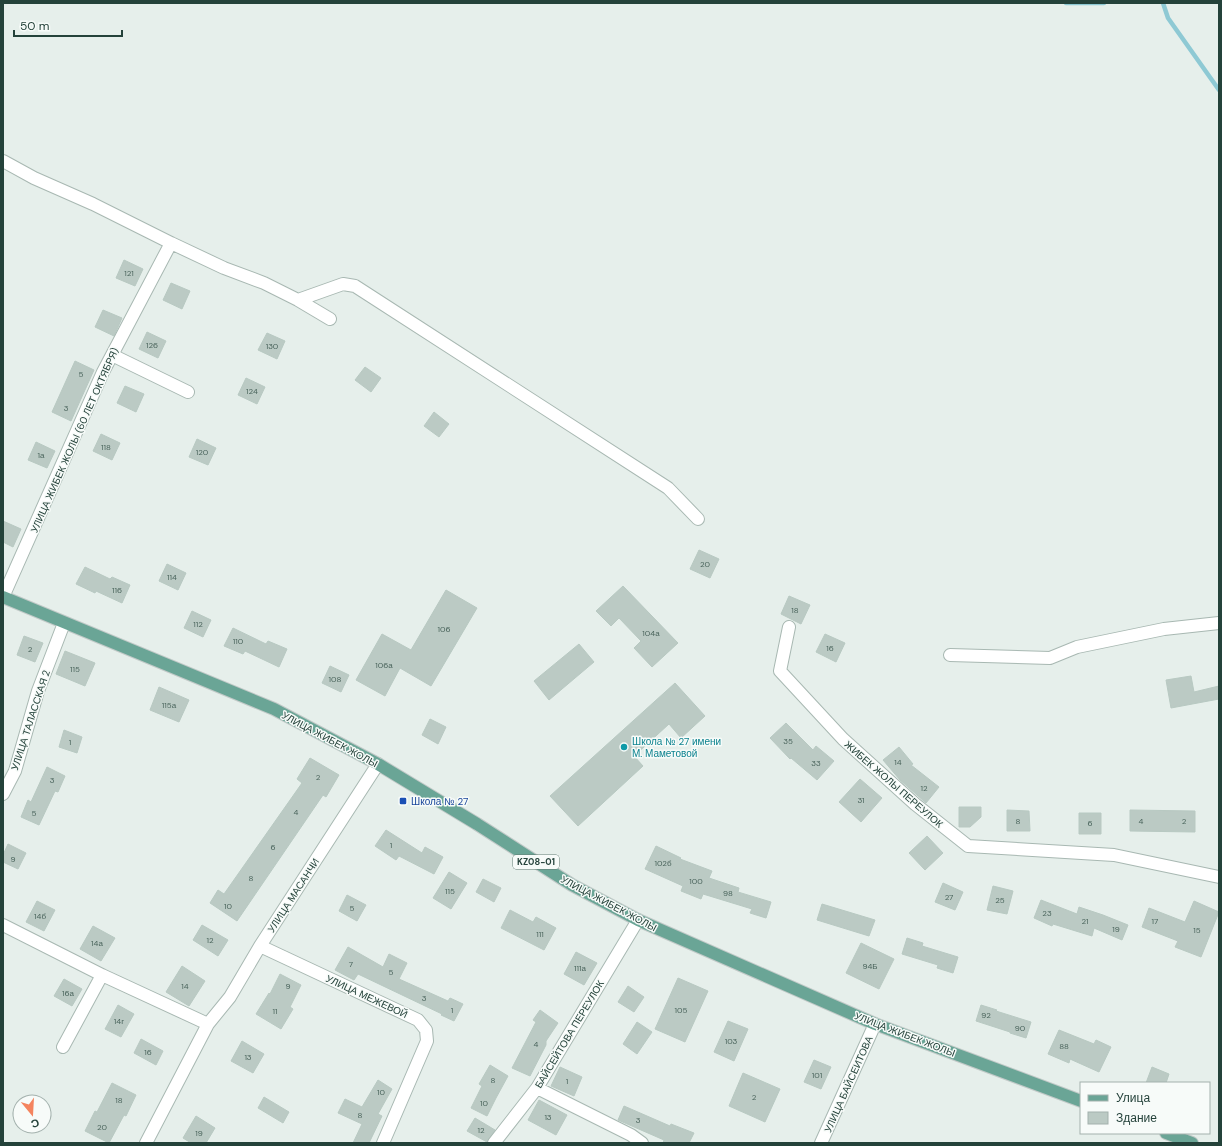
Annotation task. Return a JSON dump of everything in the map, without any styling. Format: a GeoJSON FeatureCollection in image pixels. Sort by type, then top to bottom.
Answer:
{"type":"FeatureCollection","features":[{"type":"Feature","properties":{"kind":"main road","name":"УЛИЦА ЖИБЕК ЖОЛЫ"},"geometry":{"type":"LineString","coordinates":[[3,597],[274,709],[378,764],[477,824],[572,885],[638,920],[875,1024],[1080,1101]]}},
{"type":"Feature","properties":{"kind":"main road"},"geometry":{"type":"LineString","coordinates":[[1169,1134],[1192,1143]]}},
{"type":"Feature","properties":{"kind":"street"},"geometry":{"type":"LineString","coordinates":[[3,161],[34,178],[93,204],[224,268],[264,283],[298,300],[330,319]]}},
{"type":"Feature","properties":{"kind":"street","name":"УЛИЦА ЖИБЕК ЖОЛЫ (60 ЛЕТ ОКТЯБРЯ)"},"geometry":{"type":"LineString","coordinates":[[3,597],[100,379],[171,243]]}},
{"type":"Feature","properties":{"kind":"street"},"geometry":{"type":"LineString","coordinates":[[298,300],[343,284],[355,286],[668,488],[698,519]]}},
{"type":"Feature","properties":{"kind":"street"},"geometry":{"type":"LineString","coordinates":[[112,355],[188,392]]}},
{"type":"Feature","properties":{"kind":"street","name":"УЛИЦА ТАЛАССКАЯ 2"},"geometry":{"type":"LineString","coordinates":[[3,794],[15,771],[38,691],[64,623]]}},
{"type":"Feature","properties":{"kind":"street"},"geometry":{"type":"LineString","coordinates":[[950,654],[1050,658],[1077,648],[1106,641],[1164,629],[1219,623]]}},
{"type":"Feature","properties":{"kind":"street","name":"ЖИБЕК ЖОЛЫ ПЕРЕУЛОК"},"geometry":{"type":"LineString","coordinates":[[789,627],[780,671],[843,739],[915,804],[968,846],[1114,855],[1218,878]]}},
{"type":"Feature","properties":{"kind":"street","name":"УЛИЦА МАСАНЧИ"},"geometry":{"type":"LineString","coordinates":[[146,1143],[208,1024],[230,997],[260,946],[378,764]]}},
{"type":"Feature","properties":{"kind":"street","name":"БАЙСЕЙТОВА ПЕРЕУЛОК"},"geometry":{"type":"LineString","coordinates":[[494,1143],[537,1088],[638,920]]}},
{"type":"Feature","properties":{"kind":"street"},"geometry":{"type":"LineString","coordinates":[[3,925],[102,975],[208,1024]]}},
{"type":"Feature","properties":{"kind":"street","name":"УЛИЦА МЕЖЕВОЙ"},"geometry":{"type":"LineString","coordinates":[[260,946],[418,1020],[426,1030],[427,1041],[383,1143]]}},
{"type":"Feature","properties":{"kind":"street"},"geometry":{"type":"LineString","coordinates":[[63,1047],[102,975]]}},
{"type":"Feature","properties":{"kind":"street","name":"УЛИЦА БАЙСЕИТОВА"},"geometry":{"type":"LineString","coordinates":[[821,1143],[875,1024]]}},
{"type":"Feature","properties":{"kind":"street"},"geometry":{"type":"LineString","coordinates":[[537,1088],[631,1135],[642,1143]]}},
{"type":"Feature","properties":{"kind":"building"},"geometry":{"type":"Polygon","coordinates":[[[124,260],[143,269],[135,286],[116,278],[124,260]]]}},
{"type":"Feature","properties":{"kind":"building"},"geometry":{"type":"Polygon","coordinates":[[[171,283],[190,291],[182,309],[163,300],[171,283]]]}},
{"type":"Feature","properties":{"kind":"building"},"geometry":{"type":"Polygon","coordinates":[[[103,310],[122,318],[114,336],[95,327],[103,310]]]}},
{"type":"Feature","properties":{"kind":"building"},"geometry":{"type":"Polygon","coordinates":[[[147,332],[166,341],[158,358],[139,349],[147,332]]]}},
{"type":"Feature","properties":{"kind":"building"},"geometry":{"type":"Polygon","coordinates":[[[267,333],[285,341],[277,359],[258,350],[267,333]]]}},
{"type":"Feature","properties":{"kind":"building"},"geometry":{"type":"Polygon","coordinates":[[[75,361],[94,370],[71,421],[52,412],[75,361]]]}},
{"type":"Feature","properties":{"kind":"building"},"geometry":{"type":"Polygon","coordinates":[[[365,367],[381,378],[371,392],[355,380],[365,367]]]}},
{"type":"Feature","properties":{"kind":"building"},"geometry":{"type":"Polygon","coordinates":[[[246,378],[265,387],[257,404],[238,395],[246,378]]]}},
{"type":"Feature","properties":{"kind":"building"},"geometry":{"type":"Polygon","coordinates":[[[125,386],[144,394],[136,412],[117,403],[125,386]]]}},
{"type":"Feature","properties":{"kind":"building"},"geometry":{"type":"Polygon","coordinates":[[[434,412],[449,424],[439,437],[424,426],[434,412]]]}},
{"type":"Feature","properties":{"kind":"building"},"geometry":{"type":"Polygon","coordinates":[[[101,434],[120,443],[112,460],[93,451],[101,434]]]}},
{"type":"Feature","properties":{"kind":"building"},"geometry":{"type":"Polygon","coordinates":[[[197,439],[216,448],[208,465],[189,457],[197,439]]]}},
{"type":"Feature","properties":{"kind":"building"},"geometry":{"type":"Polygon","coordinates":[[[36,442],[55,451],[47,468],[28,460],[36,442]]]}},
{"type":"Feature","properties":{"kind":"building"},"geometry":{"type":"Polygon","coordinates":[[[3,521],[21,529],[13,547],[3,542],[3,521]]]}},
{"type":"Feature","properties":{"kind":"building"},"geometry":{"type":"Polygon","coordinates":[[[699,550],[719,559],[710,578],[690,569],[699,550]]]}},
{"type":"Feature","properties":{"kind":"building"},"geometry":{"type":"Polygon","coordinates":[[[167,564],[186,573],[178,590],[159,581],[167,564]]]}},
{"type":"Feature","properties":{"kind":"building"},"geometry":{"type":"Polygon","coordinates":[[[85,567],[110,579],[112,577],[130,585],[122,603],[76,584],[85,567]]]}},
{"type":"Feature","properties":{"kind":"building"},"geometry":{"type":"Polygon","coordinates":[[[623,586],[678,643],[652,667],[634,648],[641,641],[619,618],[611,626],[596,611],[623,586]]]}},
{"type":"Feature","properties":{"kind":"building"},"geometry":{"type":"Polygon","coordinates":[[[446,590],[477,608],[431,686],[400,668],[385,696],[356,680],[382,634],[411,650],[446,590]]]}},
{"type":"Feature","properties":{"kind":"building"},"geometry":{"type":"Polygon","coordinates":[[[789,596],[810,605],[801,624],[781,614],[789,596]]]}},
{"type":"Feature","properties":{"kind":"building"},"geometry":{"type":"Polygon","coordinates":[[[192,611],[211,620],[203,637],[184,628],[192,611]]]}},
{"type":"Feature","properties":{"kind":"building"},"geometry":{"type":"Polygon","coordinates":[[[233,628],[266,644],[268,641],[287,649],[279,667],[245,651],[243,654],[224,646],[233,628]]]}},
{"type":"Feature","properties":{"kind":"building"},"geometry":{"type":"Polygon","coordinates":[[[825,634],[845,643],[836,662],[816,652],[825,634]]]}},
{"type":"Feature","properties":{"kind":"building"},"geometry":{"type":"Polygon","coordinates":[[[24,636],[43,643],[35,662],[17,655],[24,636]]]}},
{"type":"Feature","properties":{"kind":"building"},"geometry":{"type":"Polygon","coordinates":[[[579,644],[594,662],[549,700],[534,681],[579,644]]]}},
{"type":"Feature","properties":{"kind":"building"},"geometry":{"type":"Polygon","coordinates":[[[65,651],[95,663],[85,686],[56,674],[65,651]]]}},
{"type":"Feature","properties":{"kind":"building"},"geometry":{"type":"Polygon","coordinates":[[[330,666],[349,675],[341,692],[322,683],[330,666]]]}},
{"type":"Feature","properties":{"kind":"building"},"geometry":{"type":"Polygon","coordinates":[[[1191,676],[1194,692],[1219,686],[1219,699],[1171,708],[1166,680],[1191,676]]]}},
{"type":"Feature","properties":{"kind":"building","name":"Школа № 27 имени М. Маметовой"},"geometry":{"type":"Polygon","coordinates":[[[675,683],[705,716],[681,738],[669,724],[634,756],[643,766],[578,826],[550,796],[675,683]]]}},
{"type":"Feature","properties":{"kind":"building"},"geometry":{"type":"Polygon","coordinates":[[[159,687],[189,700],[179,722],[150,710],[159,687]]]}},
{"type":"Feature","properties":{"kind":"building"},"geometry":{"type":"Polygon","coordinates":[[[430,719],[446,727],[438,744],[422,735],[430,719]]]}},
{"type":"Feature","properties":{"kind":"building"},"geometry":{"type":"Polygon","coordinates":[[[786,723],[813,750],[816,746],[834,761],[817,780],[791,758],[790,759],[770,738],[786,723]]]}},
{"type":"Feature","properties":{"kind":"building"},"geometry":{"type":"Polygon","coordinates":[[[64,730],[82,737],[77,753],[59,747],[64,730]]]}},
{"type":"Feature","properties":{"kind":"building"},"geometry":{"type":"Polygon","coordinates":[[[899,747],[913,764],[911,765],[939,787],[926,803],[900,780],[883,760],[899,747]]]}},
{"type":"Feature","properties":{"kind":"building"},"geometry":{"type":"Polygon","coordinates":[[[310,758],[339,775],[326,797],[323,795],[237,921],[210,903],[218,890],[224,894],[302,783],[297,779],[310,758]]]}},
{"type":"Feature","properties":{"kind":"building"},"geometry":{"type":"Polygon","coordinates":[[[47,767],[65,776],[58,792],[55,791],[39,825],[21,817],[28,800],[31,802],[47,767]]]}},
{"type":"Feature","properties":{"kind":"building"},"geometry":{"type":"Polygon","coordinates":[[[860,779],[882,798],[861,822],[839,802],[860,779]]]}},
{"type":"Feature","properties":{"kind":"building"},"geometry":{"type":"Polygon","coordinates":[[[959,807],[981,807],[981,817],[970,827],[959,827],[959,807]]]}},
{"type":"Feature","properties":{"kind":"building"},"geometry":{"type":"Polygon","coordinates":[[[1007,810],[1029,811],[1030,831],[1007,831],[1007,810]]]}},
{"type":"Feature","properties":{"kind":"building"},"geometry":{"type":"Polygon","coordinates":[[[1130,810],[1195,811],[1195,832],[1130,831],[1130,810]]]}},
{"type":"Feature","properties":{"kind":"building"},"geometry":{"type":"Polygon","coordinates":[[[1079,813],[1101,813],[1101,834],[1079,834],[1079,813]]]}},
{"type":"Feature","properties":{"kind":"building"},"geometry":{"type":"Polygon","coordinates":[[[386,830],[422,853],[425,847],[443,857],[434,874],[399,856],[396,860],[375,846],[386,830]]]}},
{"type":"Feature","properties":{"kind":"building"},"geometry":{"type":"Polygon","coordinates":[[[927,836],[943,853],[925,870],[909,853],[927,836]]]}},
{"type":"Feature","properties":{"kind":"building"},"geometry":{"type":"Polygon","coordinates":[[[8,844],[26,853],[18,869],[3,862],[3,855],[8,844]]]}},
{"type":"Feature","properties":{"kind":"building"},"geometry":{"type":"Polygon","coordinates":[[[656,846],[681,858],[680,859],[712,871],[709,878],[739,888],[738,892],[771,902],[766,918],[750,913],[752,909],[703,894],[701,899],[681,891],[683,886],[645,869],[656,846]]]}},
{"type":"Feature","properties":{"kind":"building"},"geometry":{"type":"Polygon","coordinates":[[[449,872],[467,883],[451,909],[433,898],[449,872]]]}},
{"type":"Feature","properties":{"kind":"building"},"geometry":{"type":"Polygon","coordinates":[[[483,879],[501,888],[494,902],[476,892],[483,879]]]}},
{"type":"Feature","properties":{"kind":"building"},"geometry":{"type":"Polygon","coordinates":[[[943,883],[963,892],[955,910],[935,902],[943,883]]]}},
{"type":"Feature","properties":{"kind":"building"},"geometry":{"type":"Polygon","coordinates":[[[993,886],[1013,891],[1007,914],[987,910],[993,886]]]}},
{"type":"Feature","properties":{"kind":"building"},"geometry":{"type":"Polygon","coordinates":[[[347,895],[366,905],[357,921],[339,911],[347,895]]]}},
{"type":"Feature","properties":{"kind":"building"},"geometry":{"type":"Polygon","coordinates":[[[1041,900],[1077,914],[1079,907],[1128,925],[1122,940],[1094,928],[1092,936],[1053,924],[1052,926],[1034,918],[1041,900]]]}},
{"type":"Feature","properties":{"kind":"building"},"geometry":{"type":"Polygon","coordinates":[[[37,901],[55,910],[44,931],[26,922],[37,901]]]}},
{"type":"Feature","properties":{"kind":"building"},"geometry":{"type":"Polygon","coordinates":[[[1194,901],[1219,912],[1201,957],[1175,947],[1178,941],[1142,927],[1149,908],[1185,922],[1194,901]]]}},
{"type":"Feature","properties":{"kind":"building"},"geometry":{"type":"Polygon","coordinates":[[[822,904],[875,920],[869,936],[817,920],[822,904]]]}},
{"type":"Feature","properties":{"kind":"building"},"geometry":{"type":"Polygon","coordinates":[[[510,910],[533,922],[536,917],[556,928],[544,950],[501,928],[510,910]]]}},
{"type":"Feature","properties":{"kind":"building"},"geometry":{"type":"Polygon","coordinates":[[[202,925],[228,940],[218,956],[193,940],[202,925]]]}},
{"type":"Feature","properties":{"kind":"building"},"geometry":{"type":"Polygon","coordinates":[[[93,926],[115,938],[101,961],[80,949],[93,926]]]}},
{"type":"Feature","properties":{"kind":"building"},"geometry":{"type":"Polygon","coordinates":[[[907,938],[923,943],[922,946],[958,957],[953,973],[937,968],[938,965],[902,954],[907,938]]]}},
{"type":"Feature","properties":{"kind":"building"},"geometry":{"type":"Polygon","coordinates":[[[861,943],[894,959],[879,989],[846,973],[861,943]]]}},
{"type":"Feature","properties":{"kind":"building"},"geometry":{"type":"Polygon","coordinates":[[[348,947],[383,967],[389,954],[407,963],[399,979],[448,1001],[450,998],[463,1004],[454,1021],[358,974],[354,980],[335,970],[348,947]]]}},
{"type":"Feature","properties":{"kind":"building"},"geometry":{"type":"Polygon","coordinates":[[[576,952],[597,963],[584,985],[564,974],[576,952]]]}},
{"type":"Feature","properties":{"kind":"building"},"geometry":{"type":"Polygon","coordinates":[[[182,966],[205,981],[189,1006],[166,992],[182,966]]]}},
{"type":"Feature","properties":{"kind":"building"},"geometry":{"type":"Polygon","coordinates":[[[280,974],[301,985],[290,1007],[293,1009],[281,1029],[256,1014],[269,993],[270,994],[280,974]]]}},
{"type":"Feature","properties":{"kind":"building"},"geometry":{"type":"Polygon","coordinates":[[[678,978],[708,991],[685,1042],[655,1029],[678,978]]]}},
{"type":"Feature","properties":{"kind":"building"},"geometry":{"type":"Polygon","coordinates":[[[64,979],[82,989],[72,1006],[54,996],[64,979]]]}},
{"type":"Feature","properties":{"kind":"building"},"geometry":{"type":"Polygon","coordinates":[[[628,986],[644,997],[634,1012],[618,1002],[628,986]]]}},
{"type":"Feature","properties":{"kind":"building"},"geometry":{"type":"Polygon","coordinates":[[[118,1005],[134,1014],[121,1037],[105,1029],[118,1005]]]}},
{"type":"Feature","properties":{"kind":"building"},"geometry":{"type":"Polygon","coordinates":[[[981,1005],[1031,1022],[1026,1038],[976,1021],[981,1005]]]}},
{"type":"Feature","properties":{"kind":"building"},"geometry":{"type":"Polygon","coordinates":[[[540,1010],[558,1023],[546,1041],[546,1045],[530,1076],[512,1068],[536,1022],[533,1020],[540,1010]]]}},
{"type":"Feature","properties":{"kind":"building"},"geometry":{"type":"Polygon","coordinates":[[[728,1021],[748,1029],[734,1061],[714,1052],[728,1021]]]}},
{"type":"Feature","properties":{"kind":"building"},"geometry":{"type":"Polygon","coordinates":[[[637,1022],[652,1032],[637,1054],[623,1044],[637,1022]]]}},
{"type":"Feature","properties":{"kind":"building"},"geometry":{"type":"Polygon","coordinates":[[[1059,1030],[1094,1044],[1096,1040],[1111,1047],[1099,1072],[1070,1059],[1069,1063],[1048,1054],[1059,1030]]]}},
{"type":"Feature","properties":{"kind":"building"},"geometry":{"type":"Polygon","coordinates":[[[141,1039],[163,1051],[156,1065],[134,1053],[141,1039]]]}},
{"type":"Feature","properties":{"kind":"building"},"geometry":{"type":"Polygon","coordinates":[[[242,1041],[264,1054],[253,1073],[231,1061],[242,1041]]]}},
{"type":"Feature","properties":{"kind":"building"},"geometry":{"type":"Polygon","coordinates":[[[814,1060],[831,1067],[821,1089],[804,1082],[814,1060]]]}},
{"type":"Feature","properties":{"kind":"building"},"geometry":{"type":"Polygon","coordinates":[[[490,1065],[508,1076],[487,1116],[471,1108],[482,1086],[479,1084],[490,1065]]]}},
{"type":"Feature","properties":{"kind":"building"},"geometry":{"type":"Polygon","coordinates":[[[560,1067],[582,1077],[574,1096],[551,1086],[560,1067]]]}},
{"type":"Feature","properties":{"kind":"building"},"geometry":{"type":"Polygon","coordinates":[[[1152,1067],[1169,1074],[1166,1082],[1146,1082],[1152,1067]]]}},
{"type":"Feature","properties":{"kind":"building"},"geometry":{"type":"Polygon","coordinates":[[[743,1073],[780,1089],[765,1122],[729,1106],[743,1073]]]}},
{"type":"Feature","properties":{"kind":"building"},"geometry":{"type":"Polygon","coordinates":[[[378,1080],[392,1089],[378,1114],[382,1116],[369,1143],[353,1143],[362,1124],[338,1113],[345,1099],[362,1107],[378,1080]]]}},
{"type":"Feature","properties":{"kind":"building"},"geometry":{"type":"Polygon","coordinates":[[[112,1083],[136,1095],[126,1116],[124,1115],[109,1143],[85,1131],[112,1083]]]}},
{"type":"Feature","properties":{"kind":"building"},"geometry":{"type":"Polygon","coordinates":[[[264,1097],[289,1112],[283,1123],[258,1108],[264,1097]]]}},
{"type":"Feature","properties":{"kind":"building"},"geometry":{"type":"Polygon","coordinates":[[[539,1100],[567,1115],[556,1135],[528,1120],[539,1100]]]}},
{"type":"Feature","properties":{"kind":"building"},"geometry":{"type":"Polygon","coordinates":[[[624,1106],[670,1126],[671,1124],[694,1133],[689,1143],[663,1143],[664,1140],[618,1120],[624,1106]]]}},
{"type":"Feature","properties":{"kind":"building"},"geometry":{"type":"Polygon","coordinates":[[[196,1116],[215,1128],[206,1143],[191,1143],[183,1138],[196,1116]]]}},
{"type":"Feature","properties":{"kind":"building"},"geometry":{"type":"Polygon","coordinates":[[[475,1118],[495,1130],[487,1142],[467,1131],[475,1118]]]}},
{"type":"Feature","properties":{"kind":"waterway"},"geometry":{"type":"LineString","coordinates":[[1066,3],[1104,3]]}},
{"type":"Feature","properties":{"kind":"waterway"},"geometry":{"type":"LineString","coordinates":[[1163,3],[1168,18],[1219,90]]}},
{"type":"Feature","properties":{"kind":"place","name":"Школа № 27 имени М. Маметовой"},"geometry":{"type":"Point","coordinates":[624,747]}},
{"type":"Feature","properties":{"kind":"place","name":"Школа № 27"},"geometry":{"type":"Point","coordinates":[403,801]}}]}
